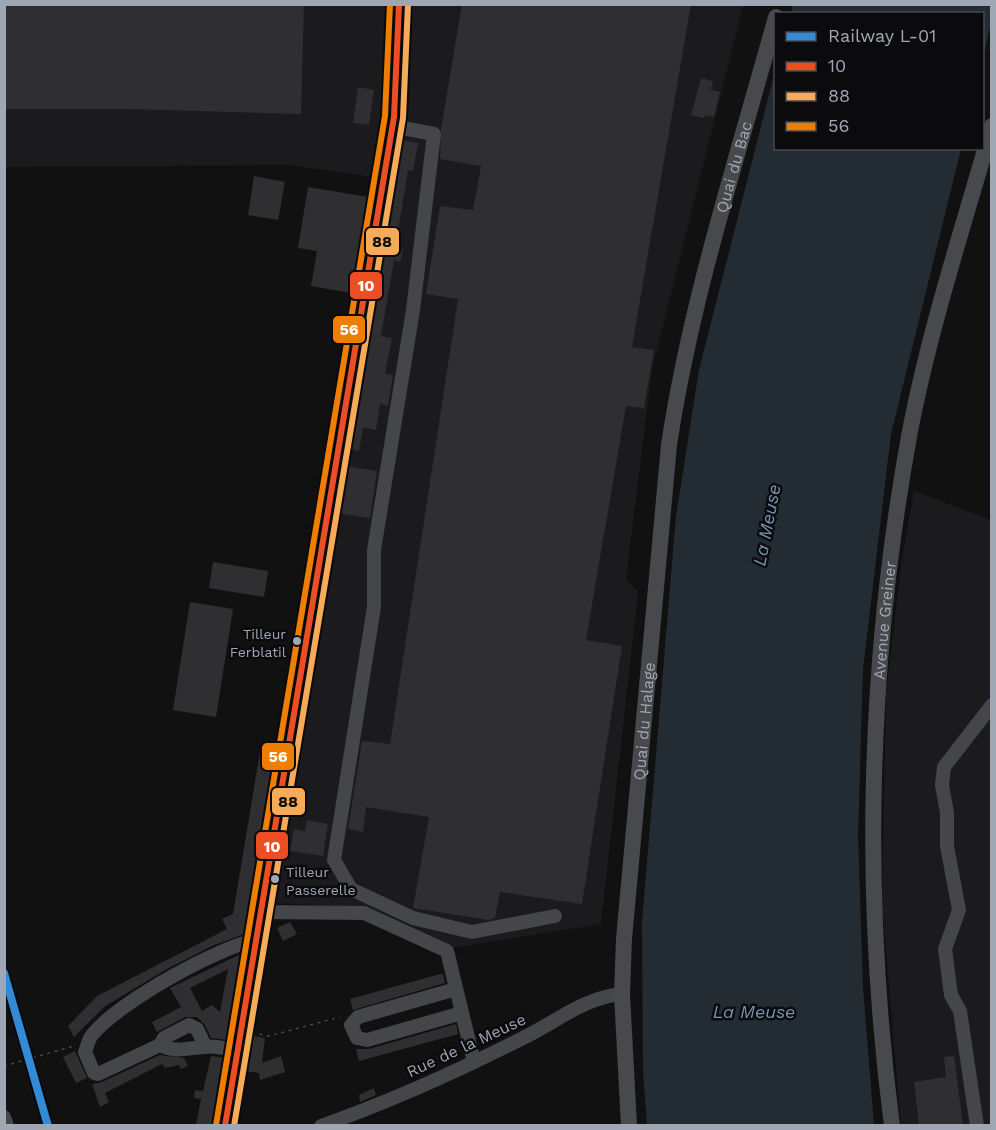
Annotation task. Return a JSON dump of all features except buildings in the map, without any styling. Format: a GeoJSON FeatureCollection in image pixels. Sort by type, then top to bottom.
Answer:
{"type":"FeatureCollection","features":[{"type":"Feature","properties":{"kind":"main road","name":"Quai du Bac"},"geometry":{"type":"LineString","coordinates":[[693,318],[774,22]]}},
{"type":"Feature","properties":{"kind":"main road","name":"Avenue Greiner"},"geometry":{"type":"LineString","coordinates":[[892,1125],[881,1023],[874,882],[874,759],[881,647],[900,497],[922,375],[992,126]]}},
{"type":"Feature","properties":{"kind":"main road","name":"Quai du Halage"},"geometry":{"type":"LineString","coordinates":[[629,1125],[622,994],[627,888],[668,456],[679,381],[693,318]]}},
{"type":"Feature","properties":{"kind":"street"},"geometry":{"type":"LineString","coordinates":[[225,1125],[392,126],[399,4]]}},
{"type":"Feature","properties":{"kind":"street"},"geometry":{"type":"LineString","coordinates":[[392,126],[434,134],[413,310],[374,550],[374,607],[334,860],[351,889],[413,918],[472,932],[555,916]]}},
{"type":"Feature","properties":{"kind":"street"},"geometry":{"type":"LineString","coordinates":[[977,1125],[960,1011],[951,994],[945,949],[959,910],[947,846],[942,785],[945,767],[992,705]]}},
{"type":"Feature","properties":{"kind":"street"},"geometry":{"type":"LineString","coordinates":[[262,912],[364,912],[447,951],[474,1062]]}},
{"type":"Feature","properties":{"kind":"street"},"geometry":{"type":"LineString","coordinates":[[205,1046],[197,1029],[189,1025],[164,1038],[160,1045],[98,1074],[94,1073],[85,1052],[90,1036],[117,1011],[168,978],[241,943],[256,940]]}},
{"type":"Feature","properties":{"kind":"street"},"geometry":{"type":"LineString","coordinates":[[456,989],[358,1017],[351,1025],[357,1038],[367,1040],[462,1013]]}},
{"type":"Feature","properties":{"kind":"street","name":"Rue de la Meuse"},"geometry":{"type":"LineString","coordinates":[[321,1125],[474,1062],[524,1038],[601,995],[622,994]]}},
{"type":"Feature","properties":{"kind":"street"},"geometry":{"type":"LineString","coordinates":[[160,1045],[166,1048],[189,1050],[205,1046],[238,1051]]}},
{"type":"Feature","properties":{"kind":"street"},"geometry":{"type":"LineString","coordinates":[[4,1118],[7,1125]]}},
{"type":"Feature","properties":{"kind":"path"},"geometry":{"type":"LineString","coordinates":[[242,1031],[269,1036],[334,1017],[358,1017]]}},
{"type":"Feature","properties":{"kind":"path"},"geometry":{"type":"LineString","coordinates":[[4,1066],[70,1048]]}},
{"type":"Feature","properties":{"kind":"shaded area"},"geometry":{"type":"Polygon","coordinates":[[[4,5],[390,5],[385,106],[374,177],[287,165],[5,167],[4,5]]]}},
{"type":"Feature","properties":{"kind":"shaded area"},"geometry":{"type":"Polygon","coordinates":[[[409,5],[743,5],[652,369],[626,579],[638,592],[601,924],[452,948],[361,907],[272,903],[400,136],[405,92],[409,5]]]}},
{"type":"Feature","properties":{"kind":"shaded area"},"geometry":{"type":"Polygon","coordinates":[[[914,491],[991,520],[992,1125],[901,1126],[882,902],[886,693],[901,566],[914,491]]]}},
{"type":"Feature","properties":{"kind":"water"},"geometry":{"type":"Polygon","coordinates":[[[793,5],[991,5],[991,22],[984,54],[984,12],[791,12],[793,5]]]}},
{"type":"Feature","properties":{"kind":"water","name":"La Meuse"},"geometry":{"type":"Polygon","coordinates":[[[774,75],[774,150],[961,150],[891,434],[863,669],[858,835],[863,988],[874,1125],[647,1125],[643,1071],[642,922],[676,516],[699,370],[774,75]]]}},
{"type":"Feature","properties":{"kind":"rail line","name":"L-01"},"geometry":{"type":"LineString","coordinates":[[4,973],[48,1126]]}},
{"type":"Feature","properties":{"kind":"transit line","name":"56"},"geometry":{"type":"LineString","coordinates":[[216,1125],[385,116],[390,4]]}},
{"type":"Feature","properties":{"kind":"transit line","name":"10"},"geometry":{"type":"LineString","coordinates":[[225,1126],[394,117],[399,4]]}},
{"type":"Feature","properties":{"kind":"transit line","name":"88"},"geometry":{"type":"LineString","coordinates":[[234,1126],[403,118],[408,4]]}},
{"type":"Feature","properties":{"kind":"place","name":"Tilleur Ferblatil"},"geometry":{"type":"Point","coordinates":[297,641]}},
{"type":"Feature","properties":{"kind":"place","name":"Tilleur Passerelle"},"geometry":{"type":"Point","coordinates":[275,879]}}]}
